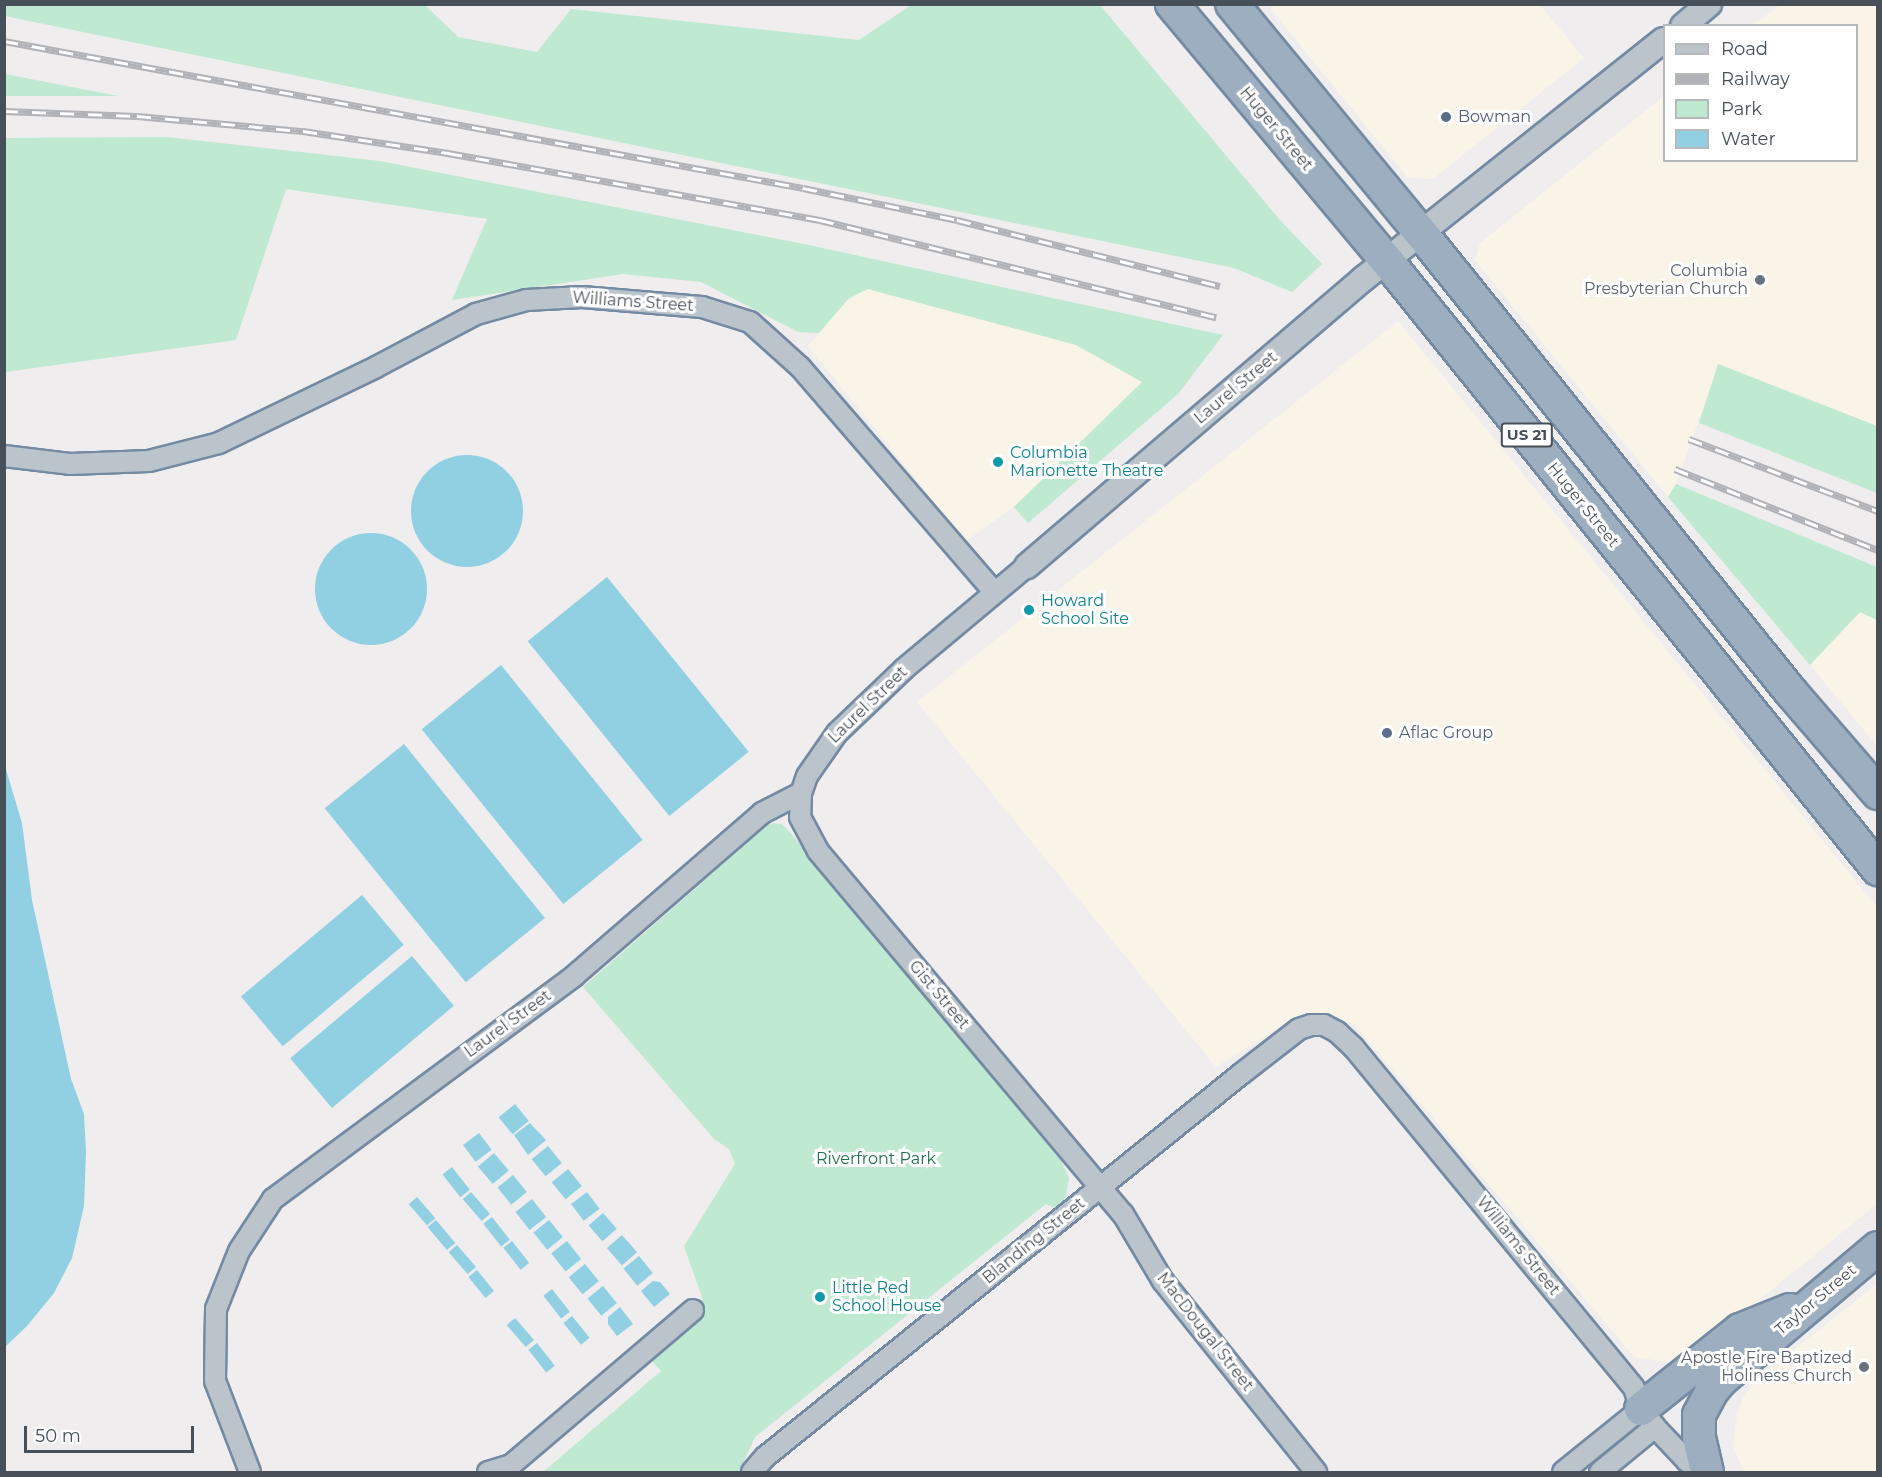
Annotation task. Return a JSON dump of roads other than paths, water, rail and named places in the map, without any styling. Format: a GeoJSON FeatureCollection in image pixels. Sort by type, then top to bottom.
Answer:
{"type":"FeatureCollection","features":[{"type":"Feature","properties":{"kind":"highway","name":"Huger Street"},"geometry":{"type":"LineString","coordinates":[[1172,4],[1387,261],[1878,869]]}},
{"type":"Feature","properties":{"kind":"highway","name":"US 21"},"geometry":{"type":"LineString","coordinates":[[1232,4],[1421,233],[1790,691],[1878,793]]}},
{"type":"Feature","properties":{"kind":"highway","name":"Taylor Street"},"geometry":{"type":"LineString","coordinates":[[1705,1473],[1699,1437],[1699,1415],[1711,1392],[1721,1380],[1878,1248]]}},
{"type":"Feature","properties":{"kind":"highway"},"geometry":{"type":"LineString","coordinates":[[1648,1418],[1740,1330],[1816,1299]]}},
{"type":"Feature","properties":{"kind":"street"},"geometry":{"type":"LineString","coordinates":[[1685,24],[1709,4]]}},
{"type":"Feature","properties":{"kind":"street","name":"Laurel Street"},"geometry":{"type":"LineString","coordinates":[[250,1473],[215,1381],[216,1309],[239,1251],[273,1199],[574,976],[762,813],[801,793],[818,758],[837,733],[904,669],[1387,261],[1663,42]]}},
{"type":"Feature","properties":{"kind":"street","name":"Williams Street"},"geometry":{"type":"LineString","coordinates":[[4,456],[70,465],[149,461],[219,443],[376,367],[476,314],[526,300],[582,297],[702,307],[750,322],[800,367],[994,592]]}},
{"type":"Feature","properties":{"kind":"street","name":"Gist Street"},"geometry":{"type":"LineString","coordinates":[[801,793],[800,817],[818,851],[1100,1187]]}},
{"type":"Feature","properties":{"kind":"street","name":"Blanding Street"},"geometry":{"type":"LineString","coordinates":[[752,1473],[765,1457],[1299,1029],[1311,1025],[1324,1025]]}},
{"type":"Feature","properties":{"kind":"street","name":"Williams Street"},"geometry":{"type":"LineString","coordinates":[[1324,1025],[1354,1048],[1634,1388],[1648,1418],[1687,1461],[1705,1473]]}},
{"type":"Feature","properties":{"kind":"street","name":"MacDougal Street"},"geometry":{"type":"LineString","coordinates":[[1100,1187],[1123,1214],[1163,1281],[1316,1473]]}},
{"type":"Feature","properties":{"kind":"street"},"geometry":{"type":"LineString","coordinates":[[488,1473],[511,1465],[693,1310]]}},
{"type":"Feature","properties":{"kind":"street"},"geometry":{"type":"LineString","coordinates":[[1563,1473],[1648,1418]]}},
{"type":"Feature","properties":{"kind":"street"},"geometry":{"type":"LineString","coordinates":[[1600,1473],[1648,1418]]}},
{"type":"Feature","properties":{"kind":"water"},"geometry":{"type":"Polygon","coordinates":[[[467,455],[488,459],[507,471],[519,490],[523,511],[519,532],[507,551],[488,563],[467,567],[446,563],[427,551],[415,532],[411,511],[415,490],[427,471],[446,459],[467,455]]]}},
{"type":"Feature","properties":{"kind":"water"},"geometry":{"type":"Polygon","coordinates":[[[371,533],[392,537],[411,549],[423,568],[427,589],[423,610],[411,629],[392,641],[371,645],[350,641],[331,629],[319,610],[315,589],[319,568],[331,549],[350,537],[371,533]]]}},
{"type":"Feature","properties":{"kind":"water"},"geometry":{"type":"Polygon","coordinates":[[[607,577],[749,752],[669,816],[528,641],[607,577]]]}},
{"type":"Feature","properties":{"kind":"water"},"geometry":{"type":"Polygon","coordinates":[[[501,665],[643,840],[563,904],[422,729],[501,665]]]}},
{"type":"Feature","properties":{"kind":"water"},"geometry":{"type":"Polygon","coordinates":[[[404,744],[545,918],[466,982],[325,808],[404,744]]]}},
{"type":"Feature","properties":{"kind":"water"},"geometry":{"type":"Polygon","coordinates":[[[5,766],[22,823],[32,900],[71,1079],[84,1114],[86,1152],[84,1206],[72,1258],[54,1293],[27,1326],[5,1347],[5,766]]]}},
{"type":"Feature","properties":{"kind":"water"},"geometry":{"type":"Polygon","coordinates":[[[362,895],[404,945],[283,1046],[241,997],[362,895]]]}},
{"type":"Feature","properties":{"kind":"water"},"geometry":{"type":"Polygon","coordinates":[[[412,956],[454,1006],[332,1108],[290,1058],[412,956]]]}},
{"type":"Feature","properties":{"kind":"water"},"geometry":{"type":"Polygon","coordinates":[[[515,1104],[529,1121],[513,1134],[499,1117],[515,1104]]]}},
{"type":"Feature","properties":{"kind":"water"},"geometry":{"type":"Polygon","coordinates":[[[530,1123],[546,1140],[528,1155],[514,1135],[530,1123]]]}},
{"type":"Feature","properties":{"kind":"water"},"geometry":{"type":"Polygon","coordinates":[[[479,1133],[492,1150],[476,1162],[463,1145],[479,1133]]]}},
{"type":"Feature","properties":{"kind":"water"},"geometry":{"type":"Polygon","coordinates":[[[548,1146],[562,1163],[546,1176],[532,1159],[548,1146]]]}},
{"type":"Feature","properties":{"kind":"water"},"geometry":{"type":"Polygon","coordinates":[[[494,1153],[509,1171],[493,1184],[478,1166],[494,1153]]]}},
{"type":"Feature","properties":{"kind":"water"},"geometry":{"type":"Polygon","coordinates":[[[452,1167],[470,1190],[460,1197],[443,1174],[452,1167]]]}},
{"type":"Feature","properties":{"kind":"water"},"geometry":{"type":"Polygon","coordinates":[[[568,1169],[582,1186],[566,1199],[552,1182],[568,1169]]]}},
{"type":"Feature","properties":{"kind":"water"},"geometry":{"type":"Polygon","coordinates":[[[513,1175],[527,1192],[511,1205],[497,1188],[513,1175]]]}},
{"type":"Feature","properties":{"kind":"water"},"geometry":{"type":"Polygon","coordinates":[[[471,1192],[490,1214],[482,1221],[463,1199],[471,1192]]]}},
{"type":"Feature","properties":{"kind":"water"},"geometry":{"type":"Polygon","coordinates":[[[587,1192],[600,1209],[584,1221],[571,1204],[587,1192]]]}},
{"type":"Feature","properties":{"kind":"water"},"geometry":{"type":"Polygon","coordinates":[[[417,1197],[435,1218],[427,1225],[409,1204],[417,1197]]]}},
{"type":"Feature","properties":{"kind":"water"},"geometry":{"type":"Polygon","coordinates":[[[532,1199],[546,1217],[530,1230],[515,1212],[532,1199]]]}},
{"type":"Feature","properties":{"kind":"water"},"geometry":{"type":"Polygon","coordinates":[[[603,1213],[617,1229],[602,1241],[589,1225],[603,1213]]]}},
{"type":"Feature","properties":{"kind":"water"},"geometry":{"type":"Polygon","coordinates":[[[492,1217],[510,1240],[501,1247],[483,1224],[492,1217]]]}},
{"type":"Feature","properties":{"kind":"water"},"geometry":{"type":"Polygon","coordinates":[[[436,1220],[455,1243],[447,1250],[428,1227],[436,1220]]]}},
{"type":"Feature","properties":{"kind":"water"},"geometry":{"type":"Polygon","coordinates":[[[549,1220],[563,1237],[547,1250],[533,1233],[549,1220]]]}},
{"type":"Feature","properties":{"kind":"water"},"geometry":{"type":"Polygon","coordinates":[[[622,1235],[637,1252],[622,1265],[607,1248],[622,1235]]]}},
{"type":"Feature","properties":{"kind":"water"},"geometry":{"type":"Polygon","coordinates":[[[512,1241],[529,1263],[521,1270],[503,1248],[512,1241]]]}},
{"type":"Feature","properties":{"kind":"water"},"geometry":{"type":"Polygon","coordinates":[[[567,1241],[581,1259],[565,1271],[551,1253],[567,1241]]]}},
{"type":"Feature","properties":{"kind":"water"},"geometry":{"type":"Polygon","coordinates":[[[457,1245],[476,1267],[468,1274],[449,1252],[457,1245]]]}},
{"type":"Feature","properties":{"kind":"water"},"geometry":{"type":"Polygon","coordinates":[[[639,1256],[653,1273],[637,1286],[623,1269],[639,1256]]]}},
{"type":"Feature","properties":{"kind":"water"},"geometry":{"type":"Polygon","coordinates":[[[585,1264],[599,1281],[583,1294],[569,1277],[585,1264]]]}},
{"type":"Feature","properties":{"kind":"water"},"geometry":{"type":"Polygon","coordinates":[[[477,1270],[494,1291],[485,1298],[468,1277],[477,1270]]]}},
{"type":"Feature","properties":{"kind":"water"},"geometry":{"type":"Polygon","coordinates":[[[653,1281],[660,1282],[670,1294],[654,1307],[641,1291],[653,1281]]]}},
{"type":"Feature","properties":{"kind":"water"},"geometry":{"type":"Polygon","coordinates":[[[603,1286],[617,1303],[601,1316],[587,1299],[603,1286]]]}},
{"type":"Feature","properties":{"kind":"water"},"geometry":{"type":"Polygon","coordinates":[[[552,1289],[570,1312],[561,1319],[543,1296],[552,1289]]]}},
{"type":"Feature","properties":{"kind":"water"},"geometry":{"type":"Polygon","coordinates":[[[620,1307],[633,1324],[617,1336],[608,1324],[608,1317],[620,1307]]]}},
{"type":"Feature","properties":{"kind":"water"},"geometry":{"type":"Polygon","coordinates":[[[572,1316],[590,1338],[581,1345],[563,1323],[572,1316]]]}},
{"type":"Feature","properties":{"kind":"water"},"geometry":{"type":"Polygon","coordinates":[[[515,1318],[534,1340],[526,1347],[507,1325],[515,1318]]]}},
{"type":"Feature","properties":{"kind":"water"},"geometry":{"type":"Polygon","coordinates":[[[537,1343],[555,1366],[546,1373],[528,1350],[537,1343]]]}},
{"type":"Feature","properties":{"kind":"railway"},"geometry":{"type":"LineString","coordinates":[[4,41],[803,188],[957,220],[1220,286]]}},
{"type":"Feature","properties":{"kind":"railway"},"geometry":{"type":"LineString","coordinates":[[4,111],[137,116],[303,131],[448,153],[820,220],[1216,317]]}},
{"type":"Feature","properties":{"kind":"railway"},"geometry":{"type":"LineString","coordinates":[[1689,439],[1878,511]]}},
{"type":"Feature","properties":{"kind":"railway"},"geometry":{"type":"LineString","coordinates":[[1675,469],[1878,550]]}},
{"type":"Feature","properties":{"kind":"place","name":"Bowman"},"geometry":{"type":"Point","coordinates":[1446,117]}},
{"type":"Feature","properties":{"kind":"place","name":"Columbia Presbyterian Church"},"geometry":{"type":"Point","coordinates":[1760,280]}},
{"type":"Feature","properties":{"kind":"place","name":"Columbia Marionette Theatre"},"geometry":{"type":"Point","coordinates":[998,462]}},
{"type":"Feature","properties":{"kind":"place","name":"Howard School Site"},"geometry":{"type":"Point","coordinates":[1029,610]}},
{"type":"Feature","properties":{"kind":"place","name":"Aflac Group"},"geometry":{"type":"Point","coordinates":[1387,733]}},
{"type":"Feature","properties":{"kind":"place","name":"Little Red School House"},"geometry":{"type":"Point","coordinates":[820,1297]}},
{"type":"Feature","properties":{"kind":"place","name":"Apostle Fire Baptized Holiness Church"},"geometry":{"type":"Point","coordinates":[1864,1367]}},
{"type":"Feature","properties":{"kind":"park label","name":"Riverfront Park"},"geometry":{"type":"Point","coordinates":[876,1159]}}]}
